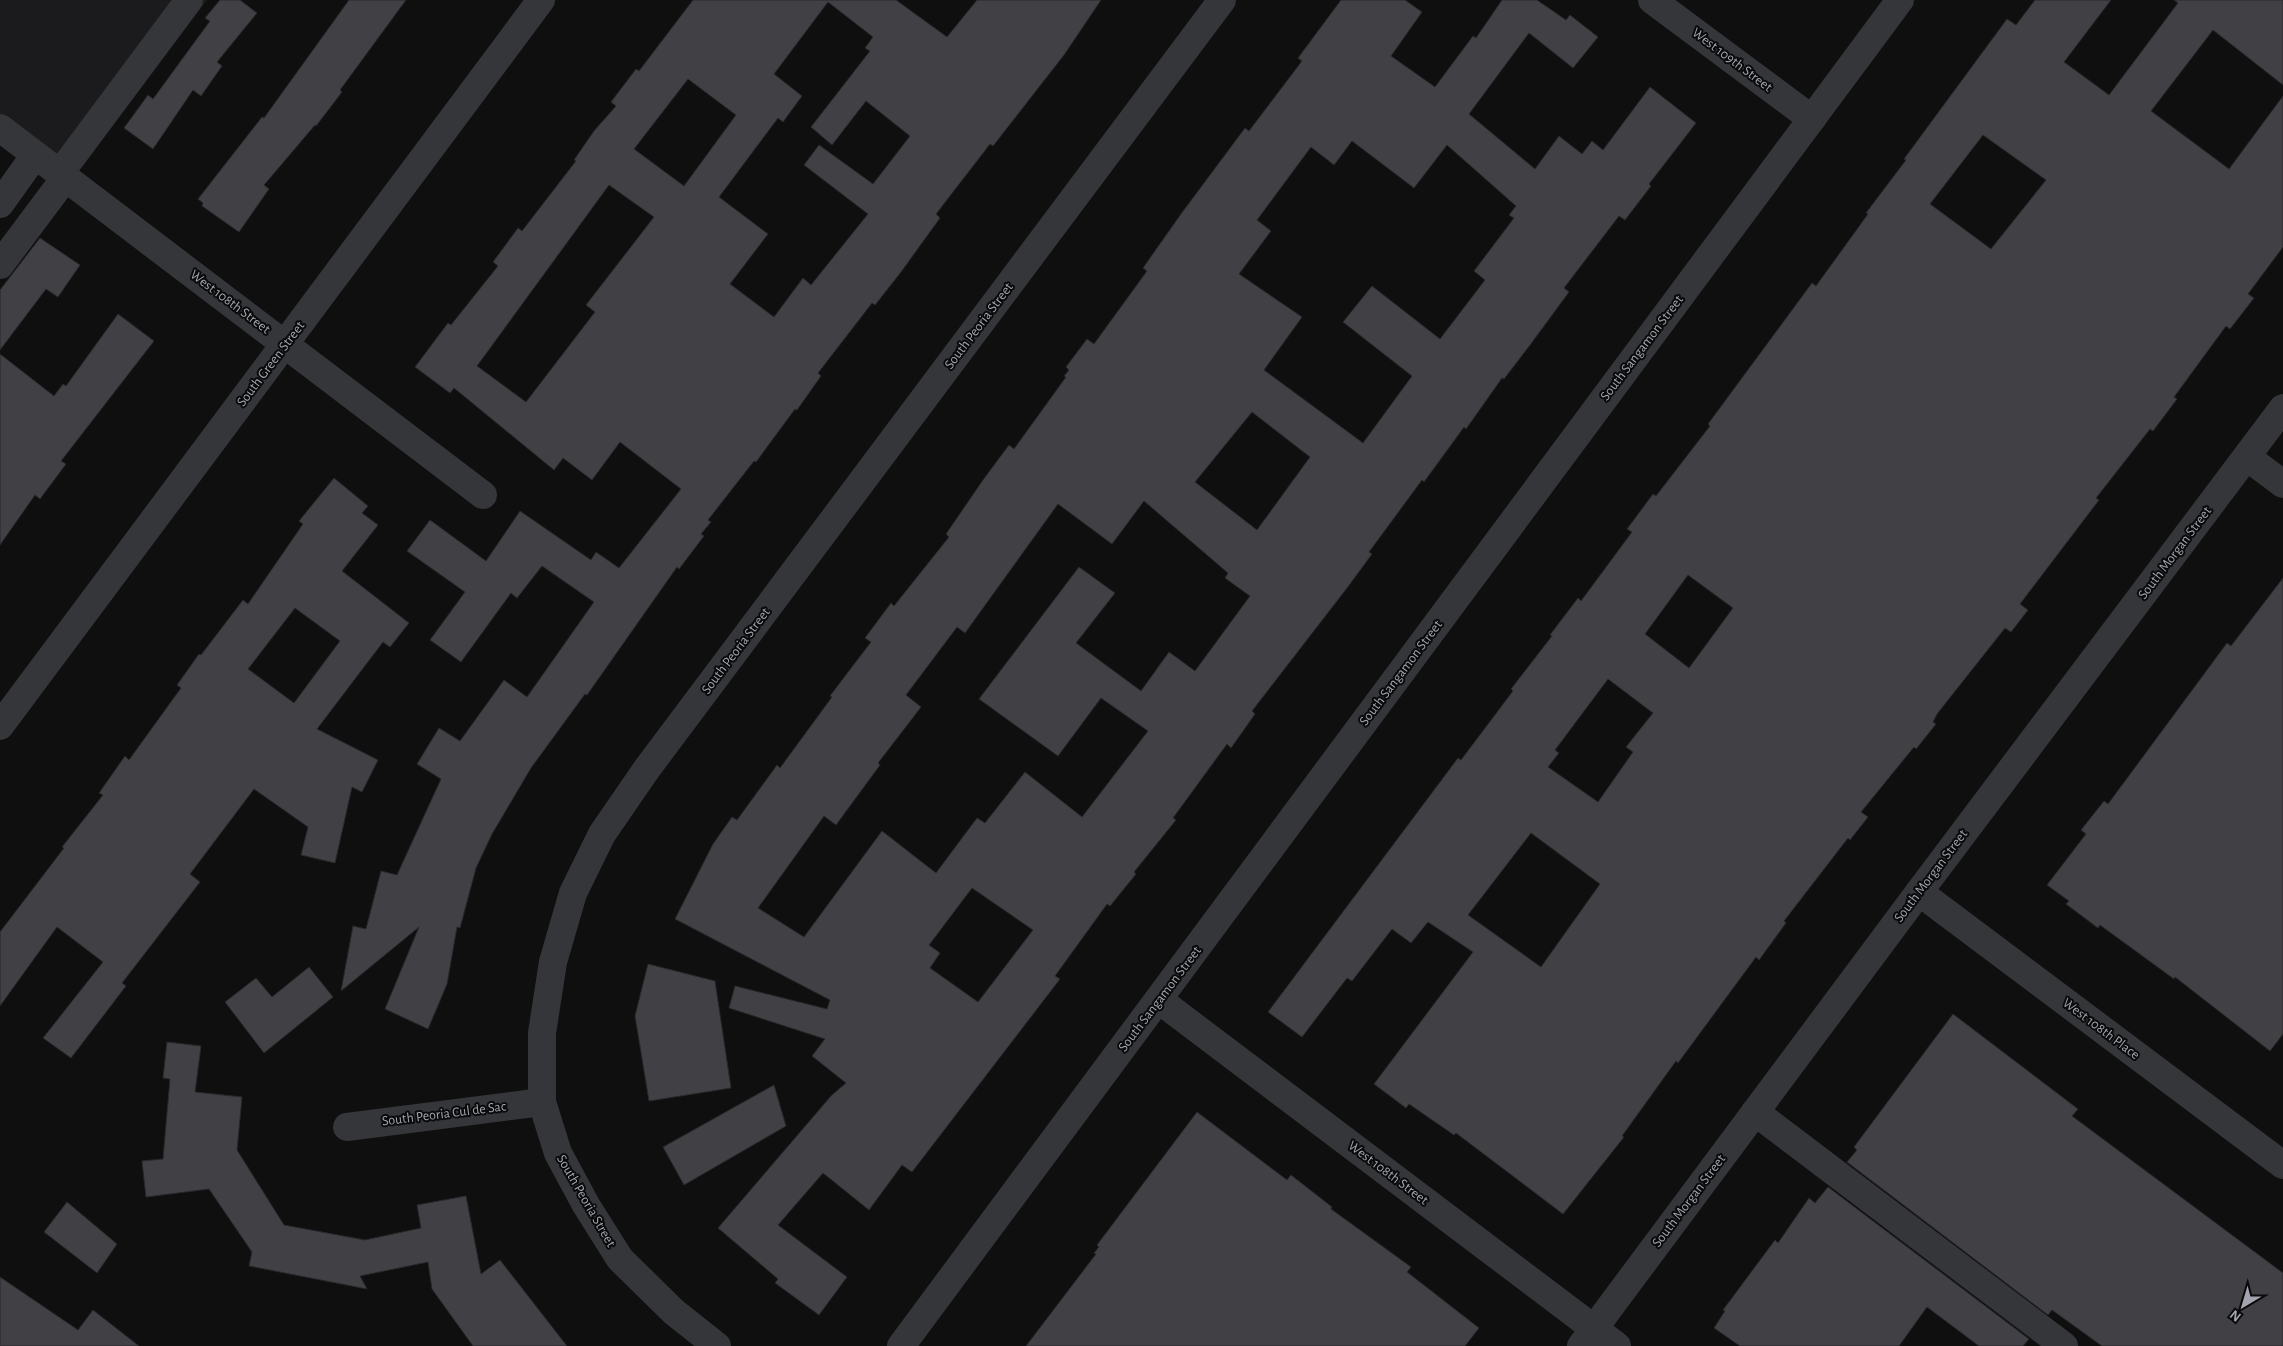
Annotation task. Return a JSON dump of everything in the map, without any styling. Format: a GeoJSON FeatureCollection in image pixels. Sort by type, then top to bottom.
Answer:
{"type":"FeatureCollection","features":[{"type":"Feature","properties":{"kind":"street"},"geometry":{"type":"LineString","coordinates":[[0,266],[62,175],[189,0]]}},
{"type":"Feature","properties":{"kind":"street","name":"South Green Street"},"geometry":{"type":"LineString","coordinates":[[0,726],[541,0]]}},
{"type":"Feature","properties":{"kind":"street","name":"South Peoria Street"},"geometry":{"type":"LineString","coordinates":[[716,1346],[674,1312],[620,1260],[586,1205],[558,1153],[542,1102],[542,1033],[553,962],[573,893],[602,834],[658,754],[1222,0]]}},
{"type":"Feature","properties":{"kind":"street","name":"West 109th Street"},"geometry":{"type":"LineString","coordinates":[[1652,0],[1812,119]]}},
{"type":"Feature","properties":{"kind":"street","name":"South Sangamon Street"},"geometry":{"type":"LineString","coordinates":[[901,1346],[1900,0]]}},
{"type":"Feature","properties":{"kind":"street","name":"West 108th Street"},"geometry":{"type":"LineString","coordinates":[[0,128],[483,495]]}},
{"type":"Feature","properties":{"kind":"street"},"geometry":{"type":"LineString","coordinates":[[0,204],[35,155]]}},
{"type":"Feature","properties":{"kind":"street","name":"South Morgan Street"},"geometry":{"type":"LineString","coordinates":[[1587,1338],[2283,408]]}},
{"type":"Feature","properties":{"kind":"street"},"geometry":{"type":"LineString","coordinates":[[2247,457],[2283,484]]}},
{"type":"Feature","properties":{"kind":"street","name":"West 108th Place"},"geometry":{"type":"LineString","coordinates":[[1919,892],[2283,1165]]}},
{"type":"Feature","properties":{"kind":"street","name":"West 108th Street"},"geometry":{"type":"LineString","coordinates":[[1159,1000],[1587,1338],[1617,1346]]}},
{"type":"Feature","properties":{"kind":"street","name":"South Peoria Cul de Sac"},"geometry":{"type":"LineString","coordinates":[[347,1127],[542,1102]]}},
{"type":"Feature","properties":{"kind":"street"},"geometry":{"type":"LineString","coordinates":[[1755,1112],[2064,1346]]}},
{"type":"Feature","properties":{"kind":"shaded area"},"geometry":{"type":"Polygon","coordinates":[[[0,0],[207,0],[74,178],[0,122],[0,0]]]}},
{"type":"Feature","properties":{"kind":"building"},"geometry":{"type":"Polygon","coordinates":[[[220,0],[240,0],[257,13],[217,62],[222,66],[201,96],[193,90],[153,149],[124,128],[148,95],[153,99],[210,21],[205,18],[220,0]]]}},
{"type":"Feature","properties":{"kind":"building"},"geometry":{"type":"Polygon","coordinates":[[[349,0],[406,0],[316,126],[264,185],[269,189],[239,232],[202,206],[203,203],[198,199],[262,117],[264,118],[349,0]]]}},
{"type":"Feature","properties":{"kind":"building"},"geometry":{"type":"Polygon","coordinates":[[[693,0],[896,0],[947,37],[977,0],[1101,0],[1064,55],[993,146],[990,144],[936,214],[940,218],[901,272],[875,305],[872,303],[818,373],[821,376],[797,410],[795,409],[756,462],[754,461],[708,520],[711,522],[701,534],[704,536],[679,569],[677,567],[587,695],[585,694],[531,768],[492,834],[476,868],[460,928],[457,927],[447,984],[428,1029],[385,1009],[419,927],[341,991],[353,926],[366,929],[381,871],[397,875],[441,779],[417,764],[439,728],[460,741],[504,680],[527,697],[594,602],[542,566],[517,598],[511,593],[461,662],[430,640],[465,592],[407,551],[430,520],[486,561],[520,511],[591,560],[596,552],[619,568],[681,489],[620,442],[592,480],[563,458],[554,470],[454,388],[450,393],[415,367],[448,323],[451,325],[498,266],[493,262],[518,228],[522,231],[576,161],[574,160],[594,131],[616,106],[611,102],[636,69],[639,71],[693,0]],[[828,2],[774,74],[802,96],[783,122],[778,118],[719,197],[768,234],[730,284],[774,317],[803,278],[811,285],[868,214],[804,165],[819,145],[873,184],[910,136],[866,101],[832,145],[811,127],[870,51],[865,48],[873,37],[828,2]],[[688,79],[634,149],[684,186],[736,115],[688,79]],[[609,185],[477,366],[526,402],[595,312],[586,305],[654,217],[609,185]]]}},
{"type":"Feature","properties":{"kind":"building"},"geometry":{"type":"Polygon","coordinates":[[[1341,0],[1405,0],[1422,12],[1391,56],[1435,87],[1473,36],[1476,38],[1502,0],[1537,0],[1566,20],[1570,15],[1598,37],[1573,68],[1529,33],[1469,114],[1535,169],[1559,136],[1582,154],[1592,141],[1603,150],[1650,87],[1696,123],[1649,184],[1651,186],[1625,220],[1619,216],[1564,288],[1569,292],[1530,345],[1504,379],[1502,378],[1466,429],[1464,427],[1424,482],[1422,480],[1369,552],[1372,554],[1347,588],[1252,711],[1255,714],[1231,748],[1227,744],[1173,818],[1176,820],[1134,872],[1136,874],[1110,906],[1107,904],[1055,976],[1060,979],[912,1172],[902,1165],[869,1210],[823,1173],[778,1225],[847,1277],[819,1315],[775,1283],[778,1279],[718,1228],[831,1096],[846,1083],[812,1056],[825,1039],[729,1008],[735,986],[827,1009],[830,1000],[675,919],[713,844],[732,817],[737,820],[777,765],[780,768],[832,697],[830,696],[871,642],[865,638],[891,603],[894,606],[949,537],[946,534],[983,480],[1009,445],[1014,449],[1066,377],[1064,376],[1069,370],[1066,367],[1087,339],[1094,344],[1147,271],[1143,268],[1181,214],[1245,128],[1249,131],[1302,61],[1298,58],[1341,0]],[[1352,141],[1334,165],[1311,147],[1257,220],[1271,231],[1239,274],[1302,317],[1264,370],[1363,443],[1412,376],[1343,322],[1372,286],[1440,339],[1485,280],[1474,271],[1514,218],[1509,215],[1516,206],[1447,145],[1414,188],[1352,141]],[[1252,412],[1195,482],[1257,530],[1310,457],[1252,412]],[[1144,501],[1112,544],[1058,504],[965,633],[957,627],[906,695],[921,707],[878,763],[880,765],[836,825],[824,816],[758,908],[804,937],[882,831],[936,873],[977,818],[985,823],[1025,772],[1082,817],[1148,731],[1101,698],[1058,756],[979,699],[1079,567],[1115,593],[1076,643],[1141,691],[1169,652],[1195,671],[1250,596],[1225,578],[1228,573],[1144,501]],[[972,888],[929,945],[940,953],[930,968],[978,1002],[1033,930],[972,888]]]}},
{"type":"Feature","properties":{"kind":"building"},"geometry":{"type":"Polygon","coordinates":[[[2035,0],[2111,0],[2064,62],[2109,95],[2178,3],[2174,0],[2283,0],[2283,85],[2213,30],[2151,111],[2229,169],[2283,96],[2283,247],[2248,294],[2254,298],[2230,329],[2226,326],[2174,397],[2177,399],[2153,431],[2150,429],[2096,498],[2099,500],[2020,604],[2028,610],[2011,632],[2005,628],[1937,714],[1933,722],[1936,724],[1916,749],[1914,747],[1861,812],[1868,817],[1850,840],[1848,838],[1784,921],[1786,923],[1759,960],[1756,957],[1678,1063],[1676,1061],[1622,1136],[1624,1137],[1563,1214],[1456,1133],[1454,1135],[1409,1104],[1406,1108],[1374,1084],[1473,952],[1428,922],[1411,943],[1392,929],[1352,981],[1347,978],[1302,1037],[1268,1012],[1458,758],[1461,760],[1513,691],[1511,689],[1552,636],[1550,635],[1578,598],[1581,601],[1632,532],[1627,529],[1653,494],[1656,496],[1710,426],[1708,424],[1812,283],[1816,286],[1868,214],[1866,213],[1906,160],[1904,159],[2007,19],[2016,25],[2035,0]],[[1983,135],[1930,204],[1991,249],[2046,180],[1983,135]],[[1688,575],[1645,634],[1689,668],[1733,608],[1688,575]],[[1608,679],[1555,750],[1559,753],[1548,767],[1598,802],[1633,752],[1626,747],[1653,713],[1608,679]],[[1531,833],[1468,915],[1541,967],[1600,884],[1531,833]]]}},
{"type":"Feature","properties":{"kind":"building"},"geometry":{"type":"Polygon","coordinates":[[[40,238],[80,265],[58,297],[46,289],[0,350],[0,290],[40,238]]]}},
{"type":"Feature","properties":{"kind":"building"},"geometry":{"type":"Polygon","coordinates":[[[118,314],[154,341],[61,461],[66,464],[40,499],[35,495],[0,545],[0,354],[54,396],[63,384],[66,386],[118,314]]]}},
{"type":"Feature","properties":{"kind":"building"},"geometry":{"type":"Polygon","coordinates":[[[334,478],[368,506],[362,513],[378,525],[342,571],[409,623],[390,647],[383,642],[317,729],[378,760],[362,792],[352,787],[335,863],[301,855],[308,827],[254,789],[190,874],[200,882],[122,983],[126,986],[71,1058],[43,1038],[103,962],[57,927],[0,1006],[0,932],[64,848],[62,847],[103,795],[99,793],[125,756],[129,760],[181,688],[177,685],[199,654],[201,655],[243,600],[248,604],[303,524],[299,521],[334,478]],[[295,608],[248,669],[294,703],[340,641],[295,608]]]}},
{"type":"Feature","properties":{"kind":"building"},"geometry":{"type":"Polygon","coordinates":[[[2283,578],[2283,1034],[2270,1051],[2175,977],[2174,979],[2100,925],[2098,928],[2066,904],[2069,901],[2047,885],[2086,834],[2081,830],[2104,801],[2108,804],[2227,643],[2231,646],[2283,578]]]}},
{"type":"Feature","properties":{"kind":"building"},"geometry":{"type":"Polygon","coordinates":[[[648,964],[715,981],[731,1088],[649,1101],[635,1016],[648,964]]]}},
{"type":"Feature","properties":{"kind":"building"},"geometry":{"type":"Polygon","coordinates":[[[309,967],[333,997],[264,1053],[225,1002],[256,978],[272,997],[309,967]]]}},
{"type":"Feature","properties":{"kind":"building"},"geometry":{"type":"Polygon","coordinates":[[[1953,1014],[2078,1109],[2072,1116],[2283,1273],[2283,1346],[2102,1346],[2052,1310],[2048,1315],[1847,1162],[1857,1150],[1854,1147],[1953,1014]]]}},
{"type":"Feature","properties":{"kind":"building"},"geometry":{"type":"Polygon","coordinates":[[[167,1042],[201,1046],[195,1092],[242,1097],[237,1150],[284,1225],[365,1240],[421,1228],[417,1205],[466,1196],[481,1274],[500,1260],[567,1346],[473,1346],[432,1289],[428,1262],[360,1276],[367,1289],[249,1266],[252,1252],[209,1189],[146,1197],[142,1161],[163,1159],[170,1079],[163,1078],[167,1042]]]}},
{"type":"Feature","properties":{"kind":"building"},"geometry":{"type":"Polygon","coordinates":[[[774,1085],[786,1126],[684,1185],[663,1147],[774,1085]]]}},
{"type":"Feature","properties":{"kind":"building"},"geometry":{"type":"Polygon","coordinates":[[[1197,1112],[1287,1180],[1291,1175],[1332,1207],[1331,1209],[1411,1267],[1407,1272],[1479,1328],[1465,1346],[1026,1346],[1096,1254],[1094,1253],[1099,1247],[1097,1245],[1197,1112]]]}},
{"type":"Feature","properties":{"kind":"building"},"geometry":{"type":"Polygon","coordinates":[[[1828,1187],[2029,1339],[2023,1346],[1979,1346],[1927,1307],[1899,1346],[1740,1346],[1714,1328],[1725,1311],[1723,1310],[1775,1240],[1778,1243],[1809,1198],[1815,1203],[1828,1187]]]}},
{"type":"Feature","properties":{"kind":"building"},"geometry":{"type":"Polygon","coordinates":[[[67,1202],[117,1244],[97,1273],[44,1232],[67,1202]]]}},
{"type":"Feature","properties":{"kind":"building"},"geometry":{"type":"Polygon","coordinates":[[[0,1277],[78,1330],[93,1310],[139,1346],[0,1346],[0,1277]]]}}]}
